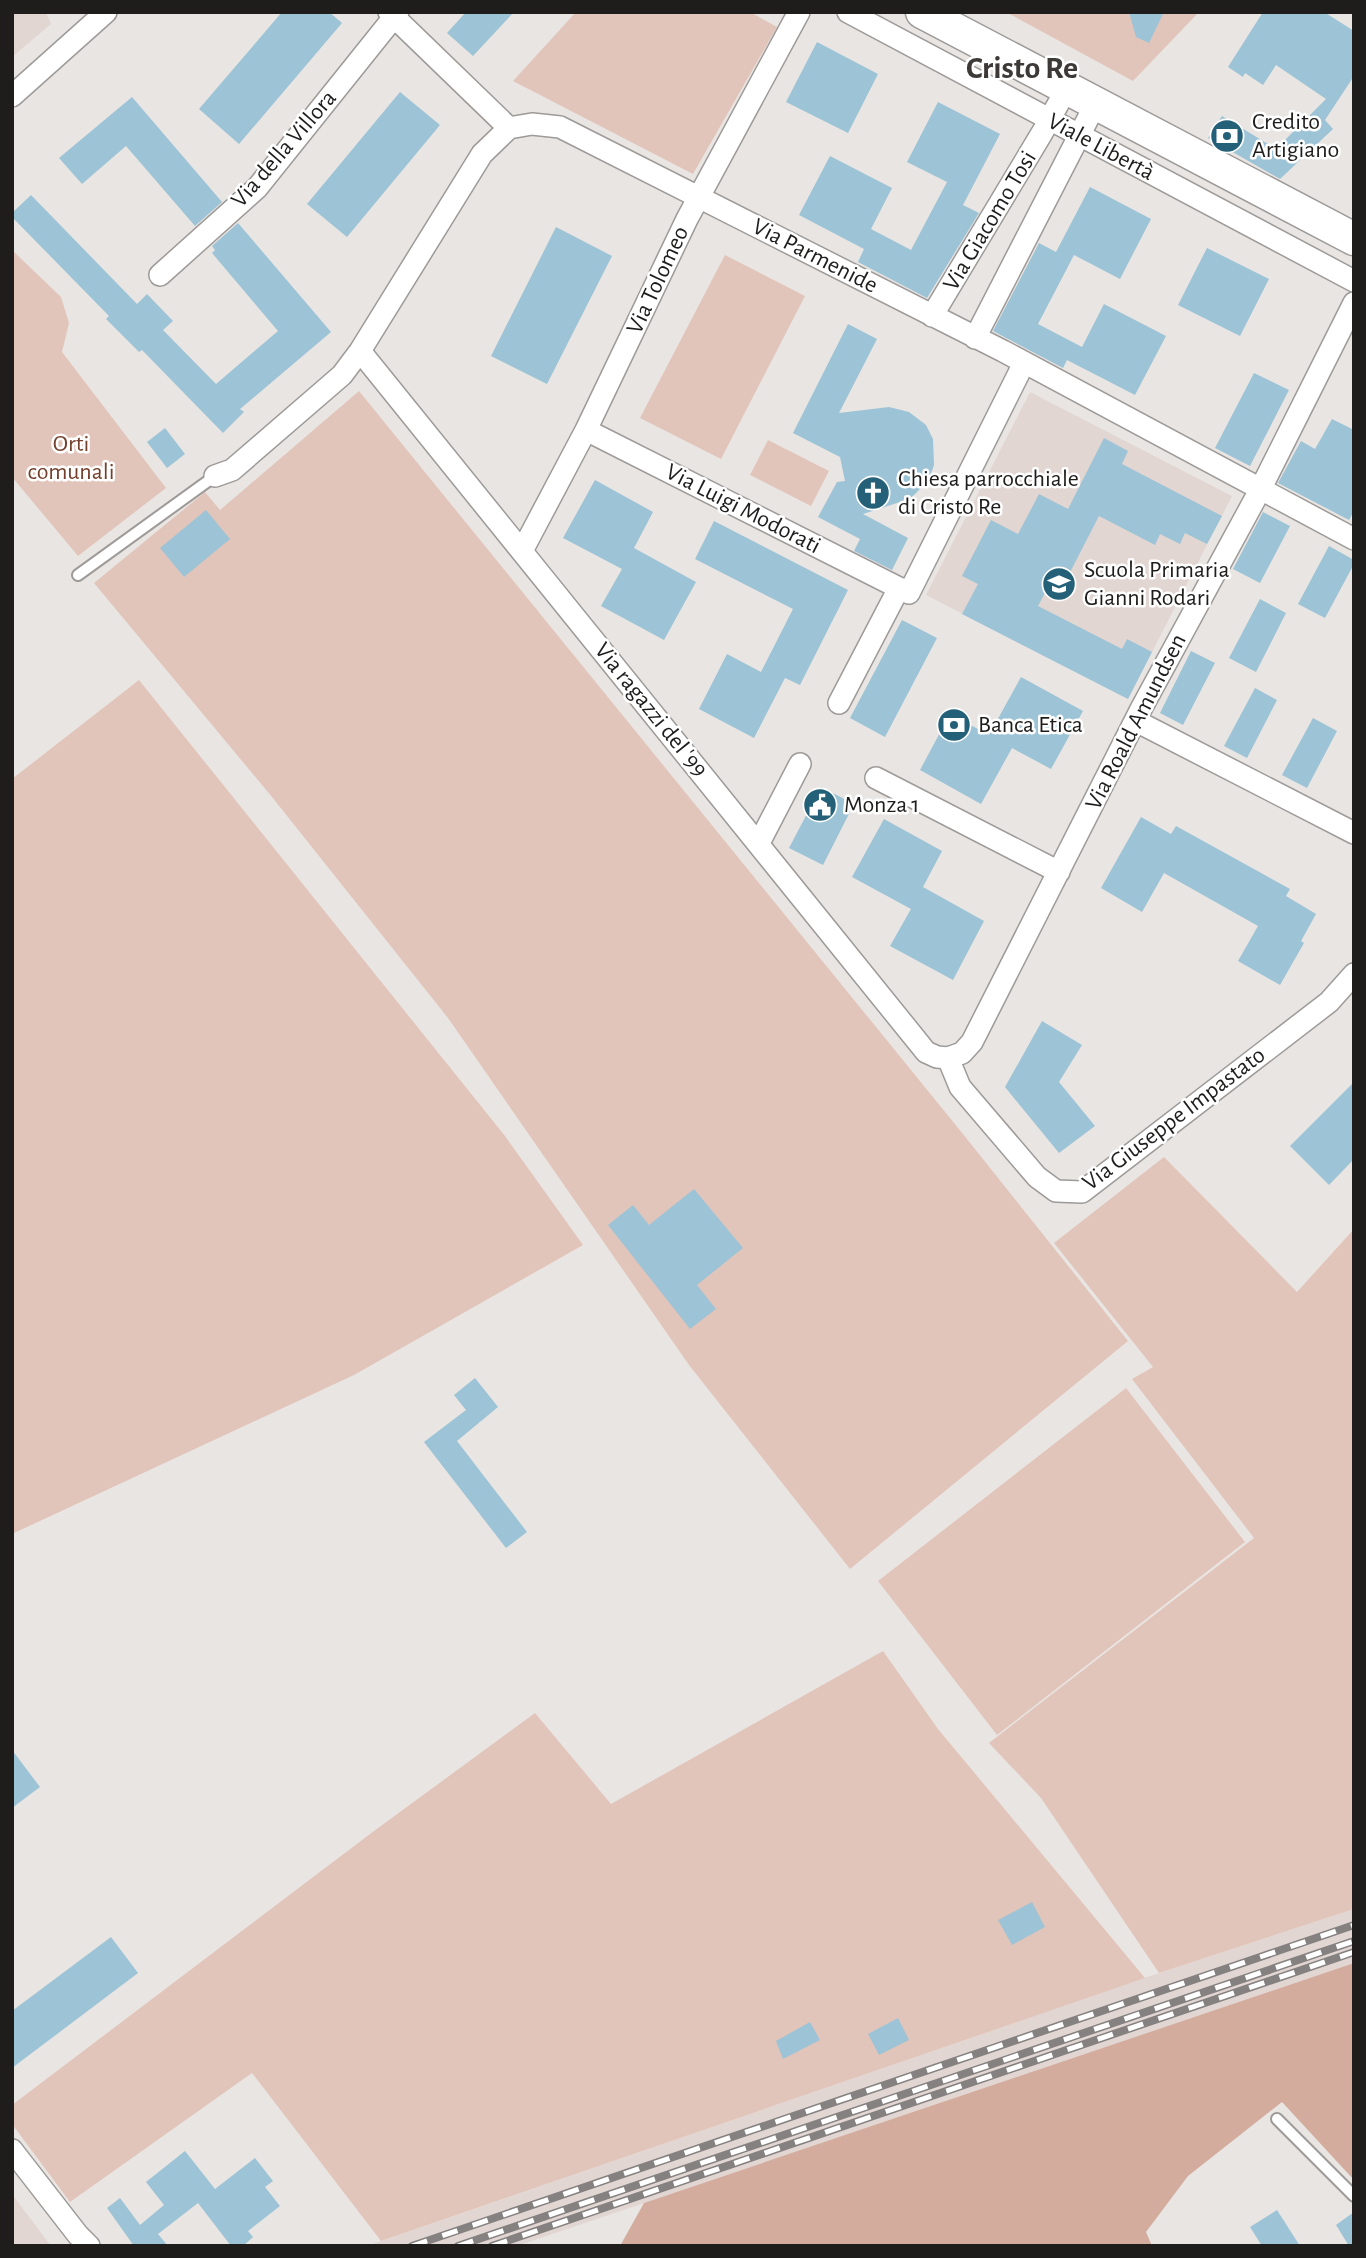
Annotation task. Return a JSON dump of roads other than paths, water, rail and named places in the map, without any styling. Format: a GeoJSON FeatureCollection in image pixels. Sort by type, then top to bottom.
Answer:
{"type":"FeatureCollection","features":[{"type":"Feature","properties":{"kind":"main road","name":"Viale Libertà"},"geometry":{"type":"LineString","coordinates":[[922,12],[1354,239]]}},
{"type":"Feature","properties":{"kind":"street"},"geometry":{"type":"LineString","coordinates":[[12,96],[106,12]]}},
{"type":"Feature","properties":{"kind":"street","name":"Via Tolomeo"},"geometry":{"type":"LineString","coordinates":[[522,551],[586,430],[700,197],[799,12]]}},
{"type":"Feature","properties":{"kind":"street","name":"Viale Libertà"},"geometry":{"type":"LineString","coordinates":[[848,12],[1354,281]]}},
{"type":"Feature","properties":{"kind":"street"},"geometry":{"type":"LineString","coordinates":[[215,476],[232,470],[342,375],[360,351],[482,154],[509,128],[394,14]]}},
{"type":"Feature","properties":{"kind":"street","name":"Via della Villora"},"geometry":{"type":"LineString","coordinates":[[160,275],[257,188],[394,14]]}},
{"type":"Feature","properties":{"kind":"street","name":"Via Giacomo Tosi"},"geometry":{"type":"LineString","coordinates":[[932,316],[1067,88]]}},
{"type":"Feature","properties":{"kind":"street","name":"Via Giacomo Tosi"},"geometry":{"type":"LineString","coordinates":[[975,338],[1096,103]]}},
{"type":"Feature","properties":{"kind":"street","name":"Via Parmenide"},"geometry":{"type":"LineString","coordinates":[[509,128],[532,124],[560,127],[1024,363],[1354,539]]}},
{"type":"Feature","properties":{"kind":"street","name":"Via Roald Amundsen"},"geometry":{"type":"LineString","coordinates":[[948,1058],[962,1053],[972,1042],[1354,303]]}},
{"type":"Feature","properties":{"kind":"street","name":"Via ragazzi del '99"},"geometry":{"type":"LineString","coordinates":[[360,351],[926,1052],[948,1058]]}},
{"type":"Feature","properties":{"kind":"street"},"geometry":{"type":"LineString","coordinates":[[839,703],[899,588],[909,593],[1024,363]]}},
{"type":"Feature","properties":{"kind":"street","name":"Via Luigi Modorati"},"geometry":{"type":"LineString","coordinates":[[586,430],[899,588]]}},
{"type":"Feature","properties":{"kind":"street"},"geometry":{"type":"LineString","coordinates":[[1136,721],[1354,833]]}},
{"type":"Feature","properties":{"kind":"street"},"geometry":{"type":"LineString","coordinates":[[759,843],[800,764]]}},
{"type":"Feature","properties":{"kind":"street"},"geometry":{"type":"LineString","coordinates":[[876,778],[1059,872]]}},
{"type":"Feature","properties":{"kind":"street","name":"Via Giuseppe Impastato"},"geometry":{"type":"LineString","coordinates":[[948,1058],[960,1087],[1037,1177],[1056,1191],[1082,1192],[1329,1002],[1354,974]]}},
{"type":"Feature","properties":{"kind":"street"},"geometry":{"type":"LineString","coordinates":[[12,2150],[89,2246]]}},
{"type":"Feature","properties":{"kind":"lane"},"geometry":{"type":"LineString","coordinates":[[78,575],[215,476]]}},
{"type":"Feature","properties":{"kind":"lane"},"geometry":{"type":"LineString","coordinates":[[1277,2119],[1354,2196]]}},
{"type":"Feature","properties":{"kind":"railway"},"geometry":{"type":"LineString","coordinates":[[412,2246],[1354,1925]]}},
{"type":"Feature","properties":{"kind":"railway"},"geometry":{"type":"LineString","coordinates":[[458,2246],[1354,1941]]}},
{"type":"Feature","properties":{"kind":"railway"},"geometry":{"type":"LineString","coordinates":[[492,2246],[1354,1952]]}},
{"type":"Feature","properties":{"kind":"place","name":"Credito Artigiano"},"geometry":{"type":"Point","coordinates":[1227,136]}},
{"type":"Feature","properties":{"kind":"place","name":"Chiesa parrocchiale di Cristo Re"},"geometry":{"type":"Point","coordinates":[873,493]}},
{"type":"Feature","properties":{"kind":"place","name":"Scuola Primaria Gianni Rodari"},"geometry":{"type":"Point","coordinates":[1059,584]}},
{"type":"Feature","properties":{"kind":"place","name":"Banca Etica"},"geometry":{"type":"Point","coordinates":[954,725]}},
{"type":"Feature","properties":{"kind":"place","name":"Monza 1"},"geometry":{"type":"Point","coordinates":[820,805]}},
{"type":"Feature","properties":{"kind":"district","name":"Cristo Re"},"geometry":{"type":"Point","coordinates":[1022,68]}},
{"type":"Feature","properties":{"kind":"park label","name":"Orti comunali"},"geometry":{"type":"Point","coordinates":[71,458]}}]}
